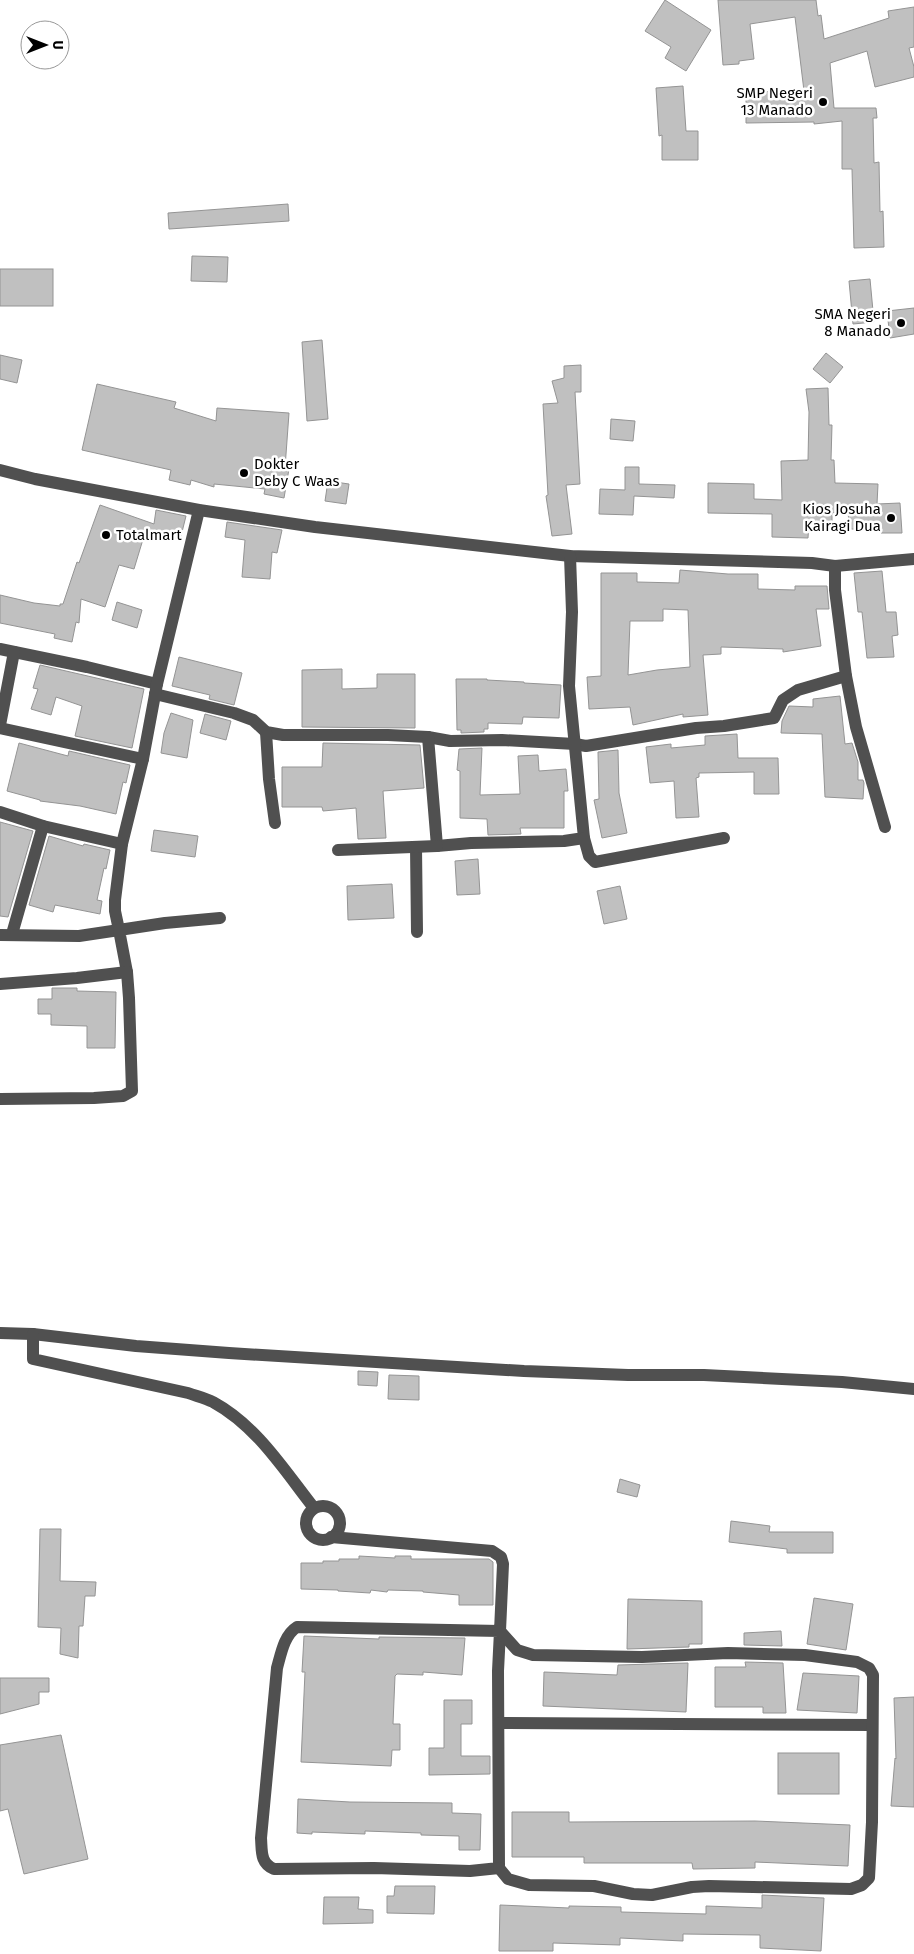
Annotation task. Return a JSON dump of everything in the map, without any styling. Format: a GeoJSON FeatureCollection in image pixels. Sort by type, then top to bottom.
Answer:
{"type":"FeatureCollection","features":[{"type":"Feature","properties":{"kind":"street"},"geometry":{"type":"LineString","coordinates":[[0,470],[35,479],[198,510],[315,527],[570,556],[649,560],[812,563],[835,566],[914,559]]}},
{"type":"Feature","properties":{"kind":"street"},"geometry":{"type":"LineString","coordinates":[[0,1099],[104,1098],[123,1096],[132,1092],[127,972],[115,911],[115,900],[122,844],[198,510]]}},
{"type":"Feature","properties":{"kind":"street"},"geometry":{"type":"LineString","coordinates":[[570,556],[572,612],[570,686],[584,838],[589,856],[595,862],[724,838]]}},
{"type":"Feature","properties":{"kind":"street"},"geometry":{"type":"LineString","coordinates":[[835,566],[835,590],[846,676],[856,727],[885,827]]}},
{"type":"Feature","properties":{"kind":"street"},"geometry":{"type":"LineString","coordinates":[[0,649],[87,667],[234,713],[253,720],[266,732],[283,735],[428,737],[450,741],[502,740],[586,746],[774,718],[783,700],[798,690],[846,676]]}},
{"type":"Feature","properties":{"kind":"street"},"geometry":{"type":"LineString","coordinates":[[14,652],[0,726],[142,760]]}},
{"type":"Feature","properties":{"kind":"street"},"geometry":{"type":"LineString","coordinates":[[266,732],[269,779],[275,823]]}},
{"type":"Feature","properties":{"kind":"street"},"geometry":{"type":"LineString","coordinates":[[428,737],[438,846]]}},
{"type":"Feature","properties":{"kind":"street"},"geometry":{"type":"LineString","coordinates":[[0,812],[43,826],[122,844]]}},
{"type":"Feature","properties":{"kind":"street"},"geometry":{"type":"LineString","coordinates":[[43,826],[6,935],[92,935],[165,923],[220,918]]}},
{"type":"Feature","properties":{"kind":"street"},"geometry":{"type":"LineString","coordinates":[[338,850],[471,843],[564,841],[584,838]]}},
{"type":"Feature","properties":{"kind":"street"},"geometry":{"type":"LineString","coordinates":[[416,847],[417,932]]}},
{"type":"Feature","properties":{"kind":"street"},"geometry":{"type":"LineString","coordinates":[[0,984],[127,972]]}},
{"type":"Feature","properties":{"kind":"street"},"geometry":{"type":"LineString","coordinates":[[0,1333],[32,1334],[136,1346],[229,1353],[533,1371],[628,1375],[704,1375],[833,1381],[914,1389]]}},
{"type":"Feature","properties":{"kind":"street"},"geometry":{"type":"LineString","coordinates":[[32,1334],[33,1359],[188,1393],[211,1401],[228,1411],[260,1439],[314,1508]]}},
{"type":"Feature","properties":{"kind":"street"},"geometry":{"type":"LineString","coordinates":[[331,1537],[337,1532],[339,1525],[339,1518],[335,1511],[329,1507],[321,1506],[314,1508],[306,1519],[306,1525],[308,1531],[319,1539],[331,1537],[492,1551],[501,1557],[504,1564],[500,1631],[498,1671],[499,1868],[508,1879],[529,1885],[594,1886],[642,1895],[709,1886],[851,1889],[862,1885],[869,1878],[872,1822],[873,1675],[869,1668],[857,1662],[805,1655],[709,1654],[642,1657],[533,1655],[517,1650],[500,1631],[294,1628],[283,1647],[277,1668],[266,1803],[261,1838],[263,1860],[266,1866],[274,1869],[374,1868],[470,1871],[499,1868]]}},
{"type":"Feature","properties":{"kind":"street"},"geometry":{"type":"LineString","coordinates":[[499,1723],[872,1725]]}},
{"type":"Feature","properties":{"kind":"building"},"geometry":{"type":"Polygon","coordinates":[[[665,0],[711,30],[686,71],[665,58],[671,47],[645,31],[665,0]]]}},
{"type":"Feature","properties":{"kind":"building"},"geometry":{"type":"Polygon","coordinates":[[[718,0],[816,0],[818,16],[821,15],[824,39],[889,18],[888,11],[914,7],[914,47],[909,48],[914,67],[914,77],[875,87],[867,51],[830,63],[834,108],[876,108],[877,118],[873,118],[874,163],[879,162],[880,212],[883,211],[884,247],[854,248],[852,169],[842,169],[842,121],[814,124],[814,122],[746,123],[746,92],[804,91],[795,17],[750,24],[754,59],[739,61],[739,64],[723,65],[718,0]]]}},
{"type":"Feature","properties":{"kind":"building"},"geometry":{"type":"Polygon","coordinates":[[[683,86],[686,131],[698,131],[698,160],[662,160],[662,135],[659,136],[656,88],[683,86]]]}},
{"type":"Feature","properties":{"kind":"building"},"geometry":{"type":"Polygon","coordinates":[[[288,204],[289,221],[169,229],[168,213],[288,204]]]}},
{"type":"Feature","properties":{"kind":"building"},"geometry":{"type":"Polygon","coordinates":[[[192,256],[228,257],[227,282],[191,281],[192,256]]]}},
{"type":"Feature","properties":{"kind":"building"},"geometry":{"type":"Polygon","coordinates":[[[0,269],[53,269],[53,306],[0,306],[0,269]]]}},
{"type":"Feature","properties":{"kind":"building"},"geometry":{"type":"Polygon","coordinates":[[[870,279],[874,322],[853,324],[849,281],[870,279]]]}},
{"type":"Feature","properties":{"kind":"building","name":"SMA Negeri 8 Manado"},"geometry":{"type":"Polygon","coordinates":[[[914,308],[914,334],[890,338],[887,311],[914,308]]]}},
{"type":"Feature","properties":{"kind":"building"},"geometry":{"type":"Polygon","coordinates":[[[322,340],[328,419],[307,421],[302,342],[322,340]]]}},
{"type":"Feature","properties":{"kind":"building"},"geometry":{"type":"Polygon","coordinates":[[[826,353],[843,367],[830,383],[813,369],[826,353]]]}},
{"type":"Feature","properties":{"kind":"building"},"geometry":{"type":"Polygon","coordinates":[[[0,355],[22,360],[17,383],[0,379],[0,355]]]}},
{"type":"Feature","properties":{"kind":"building"},"geometry":{"type":"Polygon","coordinates":[[[581,365],[581,392],[575,392],[580,484],[566,485],[572,534],[552,536],[546,496],[548,495],[543,404],[558,403],[552,381],[564,378],[564,366],[581,365]]]}},
{"type":"Feature","properties":{"kind":"building"},"geometry":{"type":"Polygon","coordinates":[[[97,384],[176,402],[174,408],[216,421],[217,408],[289,413],[285,468],[289,469],[284,498],[264,494],[265,489],[214,484],[214,487],[191,480],[190,485],[169,480],[171,470],[82,450],[97,384]]]}},
{"type":"Feature","properties":{"kind":"building"},"geometry":{"type":"Polygon","coordinates":[[[828,388],[829,425],[832,425],[831,460],[834,460],[835,483],[878,484],[877,504],[900,503],[902,533],[881,533],[881,530],[851,529],[848,512],[832,513],[832,523],[809,522],[808,538],[772,537],[772,514],[708,513],[708,483],[754,484],[754,499],[782,500],[781,461],[808,460],[809,412],[806,389],[828,388]]]}},
{"type":"Feature","properties":{"kind":"building"},"geometry":{"type":"Polygon","coordinates":[[[611,419],[635,421],[633,441],[610,439],[611,419]]]}},
{"type":"Feature","properties":{"kind":"building"},"geometry":{"type":"Polygon","coordinates":[[[625,467],[639,467],[639,484],[675,485],[674,498],[634,496],[633,515],[599,514],[600,489],[625,490],[625,467]]]}},
{"type":"Feature","properties":{"kind":"building"},"geometry":{"type":"Polygon","coordinates":[[[328,481],[349,484],[346,504],[325,501],[328,481]]]}},
{"type":"Feature","properties":{"kind":"building"},"geometry":{"type":"Polygon","coordinates":[[[100,505],[154,524],[156,510],[186,516],[180,540],[161,535],[160,539],[144,536],[134,569],[119,565],[105,607],[81,599],[79,623],[76,622],[72,642],[54,638],[55,634],[0,623],[0,595],[34,603],[60,606],[60,604],[63,604],[77,562],[79,563],[100,505]]]}},
{"type":"Feature","properties":{"kind":"building"},"geometry":{"type":"Polygon","coordinates":[[[227,522],[282,530],[277,553],[272,552],[270,579],[242,577],[245,540],[225,537],[227,522]]]}},
{"type":"Feature","properties":{"kind":"building"},"geometry":{"type":"Polygon","coordinates":[[[680,570],[728,574],[758,574],[758,589],[795,590],[795,586],[827,586],[829,609],[816,609],[821,646],[783,652],[783,649],[721,647],[721,654],[703,655],[708,715],[683,717],[683,714],[633,725],[630,707],[589,709],[587,677],[601,676],[601,573],[637,573],[637,582],[679,583],[680,570]],[[663,609],[663,621],[630,621],[628,675],[690,667],[688,610],[663,609]]]}},
{"type":"Feature","properties":{"kind":"building"},"geometry":{"type":"Polygon","coordinates":[[[882,571],[886,612],[896,612],[898,635],[892,636],[894,657],[867,658],[862,612],[858,612],[854,573],[882,571]]]}},
{"type":"Feature","properties":{"kind":"building"},"geometry":{"type":"Polygon","coordinates":[[[117,602],[142,610],[137,628],[112,620],[117,602]]]}},
{"type":"Feature","properties":{"kind":"building"},"geometry":{"type":"Polygon","coordinates":[[[179,657],[242,673],[234,705],[209,699],[210,695],[172,686],[179,657]]]}},
{"type":"Feature","properties":{"kind":"building"},"geometry":{"type":"Polygon","coordinates":[[[40,665],[144,689],[132,748],[75,736],[82,706],[56,697],[51,715],[31,709],[38,689],[33,688],[40,665]]]}},
{"type":"Feature","properties":{"kind":"building"},"geometry":{"type":"Polygon","coordinates":[[[342,669],[342,689],[377,688],[377,674],[415,674],[415,728],[302,727],[302,670],[342,669]]]}},
{"type":"Feature","properties":{"kind":"building"},"geometry":{"type":"Polygon","coordinates":[[[456,679],[487,679],[561,685],[559,718],[523,717],[522,724],[488,723],[488,729],[484,729],[484,732],[461,733],[461,730],[457,730],[456,679]]]}},
{"type":"Feature","properties":{"kind":"building"},"geometry":{"type":"Polygon","coordinates":[[[840,696],[845,744],[852,743],[858,762],[858,780],[863,780],[864,783],[863,799],[825,797],[822,734],[781,733],[782,721],[789,706],[813,707],[813,699],[840,696]]]}},
{"type":"Feature","properties":{"kind":"building"},"geometry":{"type":"Polygon","coordinates":[[[171,713],[193,720],[187,758],[161,753],[164,733],[171,713]]]}},
{"type":"Feature","properties":{"kind":"building"},"geometry":{"type":"Polygon","coordinates":[[[205,714],[231,721],[226,740],[200,733],[205,714]]]}},
{"type":"Feature","properties":{"kind":"building"},"geometry":{"type":"Polygon","coordinates":[[[737,734],[738,758],[778,758],[779,794],[754,794],[754,772],[699,773],[699,777],[696,778],[699,817],[676,818],[674,781],[650,783],[646,747],[671,744],[671,748],[705,745],[705,736],[737,734]]]}},
{"type":"Feature","properties":{"kind":"building"},"geometry":{"type":"Polygon","coordinates":[[[19,743],[68,756],[69,751],[130,765],[126,783],[123,782],[116,814],[80,806],[40,801],[7,791],[19,743]]]}},
{"type":"Feature","properties":{"kind":"building"},"geometry":{"type":"Polygon","coordinates":[[[323,743],[420,745],[424,788],[383,791],[386,838],[358,839],[356,808],[323,811],[322,807],[282,807],[282,767],[322,767],[323,743]]]}},
{"type":"Feature","properties":{"kind":"building"},"geometry":{"type":"Polygon","coordinates":[[[482,748],[480,795],[520,794],[518,756],[538,755],[539,771],[566,769],[568,791],[564,791],[564,828],[520,828],[521,834],[488,835],[487,819],[460,818],[460,771],[457,770],[459,749],[482,748]]]}},
{"type":"Feature","properties":{"kind":"building"},"geometry":{"type":"Polygon","coordinates":[[[618,750],[619,793],[627,833],[602,838],[594,800],[599,799],[598,752],[618,750]]]}},
{"type":"Feature","properties":{"kind":"building"},"geometry":{"type":"Polygon","coordinates":[[[0,822],[33,831],[8,917],[0,916],[0,822]]]}},
{"type":"Feature","properties":{"kind":"building"},"geometry":{"type":"Polygon","coordinates":[[[154,830],[198,836],[195,857],[151,851],[154,830]]]}},
{"type":"Feature","properties":{"kind":"building"},"geometry":{"type":"Polygon","coordinates":[[[49,836],[83,846],[84,844],[110,850],[97,900],[102,901],[100,914],[55,905],[53,912],[29,905],[49,836]]]}},
{"type":"Feature","properties":{"kind":"building"},"geometry":{"type":"Polygon","coordinates":[[[478,859],[480,894],[457,895],[455,861],[478,859]]]}},
{"type":"Feature","properties":{"kind":"building"},"geometry":{"type":"Polygon","coordinates":[[[392,884],[394,918],[348,920],[347,886],[392,884]]]}},
{"type":"Feature","properties":{"kind":"building"},"geometry":{"type":"Polygon","coordinates":[[[620,886],[627,919],[604,924],[597,891],[620,886]]]}},
{"type":"Feature","properties":{"kind":"building"},"geometry":{"type":"Polygon","coordinates":[[[52,988],[77,988],[77,991],[116,992],[115,1048],[87,1048],[87,1026],[51,1025],[51,1014],[38,1014],[38,999],[52,999],[52,988]]]}},
{"type":"Feature","properties":{"kind":"building"},"geometry":{"type":"Polygon","coordinates":[[[358,1371],[378,1372],[377,1386],[358,1385],[358,1371]]]}},
{"type":"Feature","properties":{"kind":"building"},"geometry":{"type":"Polygon","coordinates":[[[389,1375],[419,1376],[419,1400],[388,1399],[389,1375]]]}},
{"type":"Feature","properties":{"kind":"building"},"geometry":{"type":"Polygon","coordinates":[[[620,1479],[640,1485],[637,1497],[617,1492],[620,1479]]]}},
{"type":"Feature","properties":{"kind":"building"},"geometry":{"type":"Polygon","coordinates":[[[731,1521],[770,1526],[769,1532],[833,1532],[833,1553],[787,1553],[787,1549],[729,1542],[731,1521]]]}},
{"type":"Feature","properties":{"kind":"building"},"geometry":{"type":"Polygon","coordinates":[[[40,1529],[61,1529],[60,1581],[96,1582],[95,1596],[85,1596],[83,1626],[79,1626],[78,1658],[60,1654],[61,1628],[38,1627],[40,1529]]]}},
{"type":"Feature","properties":{"kind":"building"},"geometry":{"type":"Polygon","coordinates":[[[359,1556],[395,1558],[395,1556],[411,1556],[411,1559],[489,1559],[493,1562],[493,1605],[459,1605],[459,1595],[423,1591],[388,1590],[387,1592],[371,1590],[370,1593],[301,1589],[301,1563],[323,1563],[323,1561],[339,1561],[339,1559],[359,1559],[359,1556]]]}},
{"type":"Feature","properties":{"kind":"building"},"geometry":{"type":"Polygon","coordinates":[[[814,1598],[853,1604],[846,1650],[807,1644],[814,1598]]]}},
{"type":"Feature","properties":{"kind":"building"},"geometry":{"type":"Polygon","coordinates":[[[628,1599],[702,1601],[702,1644],[689,1644],[689,1647],[627,1649],[628,1599]]]}},
{"type":"Feature","properties":{"kind":"building"},"geometry":{"type":"Polygon","coordinates":[[[781,1631],[782,1646],[744,1645],[744,1633],[781,1631]]]}},
{"type":"Feature","properties":{"kind":"building"},"geometry":{"type":"Polygon","coordinates":[[[304,1636],[379,1639],[379,1637],[465,1638],[462,1675],[423,1672],[423,1675],[397,1674],[395,1676],[393,1724],[400,1724],[400,1750],[392,1750],[391,1766],[301,1762],[305,1672],[302,1672],[304,1636]]]}},
{"type":"Feature","properties":{"kind":"building"},"geometry":{"type":"Polygon","coordinates":[[[745,1662],[783,1663],[786,1713],[763,1713],[763,1707],[715,1707],[715,1667],[746,1667],[745,1662]]]}},
{"type":"Feature","properties":{"kind":"building"},"geometry":{"type":"Polygon","coordinates":[[[688,1663],[686,1712],[543,1706],[544,1672],[617,1675],[618,1665],[688,1663]]]}},
{"type":"Feature","properties":{"kind":"building"},"geometry":{"type":"Polygon","coordinates":[[[803,1673],[859,1676],[857,1713],[797,1710],[803,1673]]]}},
{"type":"Feature","properties":{"kind":"building"},"geometry":{"type":"Polygon","coordinates":[[[0,1678],[49,1678],[49,1692],[39,1692],[39,1704],[0,1714],[0,1678]]]}},
{"type":"Feature","properties":{"kind":"building"},"geometry":{"type":"Polygon","coordinates":[[[914,1697],[914,1807],[891,1806],[896,1759],[894,1698],[914,1697]]]}},
{"type":"Feature","properties":{"kind":"building"},"geometry":{"type":"Polygon","coordinates":[[[444,1700],[472,1700],[472,1724],[461,1724],[461,1756],[490,1756],[490,1774],[429,1775],[429,1748],[444,1748],[444,1700]]]}},
{"type":"Feature","properties":{"kind":"building"},"geometry":{"type":"Polygon","coordinates":[[[61,1735],[88,1859],[24,1874],[8,1809],[0,1811],[0,1745],[61,1735]]]}},
{"type":"Feature","properties":{"kind":"building"},"geometry":{"type":"Polygon","coordinates":[[[778,1753],[839,1753],[839,1794],[778,1794],[778,1753]]]}},
{"type":"Feature","properties":{"kind":"building"},"geometry":{"type":"Polygon","coordinates":[[[298,1799],[350,1802],[452,1803],[452,1813],[481,1814],[480,1850],[459,1850],[459,1836],[365,1831],[365,1834],[297,1833],[298,1799]]]}},
{"type":"Feature","properties":{"kind":"building"},"geometry":{"type":"Polygon","coordinates":[[[512,1812],[569,1812],[569,1822],[755,1821],[850,1825],[848,1866],[755,1862],[755,1868],[693,1869],[692,1863],[584,1863],[584,1857],[512,1857],[512,1812]]]}},
{"type":"Feature","properties":{"kind":"building"},"geometry":{"type":"Polygon","coordinates":[[[395,1886],[435,1886],[434,1914],[387,1913],[387,1896],[394,1896],[395,1886]]]}},
{"type":"Feature","properties":{"kind":"building"},"geometry":{"type":"Polygon","coordinates":[[[762,1895],[824,1898],[821,1951],[760,1948],[760,1935],[683,1934],[683,1941],[620,1938],[620,1945],[553,1943],[553,1951],[499,1951],[500,1905],[569,1908],[569,1906],[621,1907],[621,1912],[706,1914],[706,1906],[762,1908],[762,1895]]]}},
{"type":"Feature","properties":{"kind":"building"},"geometry":{"type":"Polygon","coordinates":[[[324,1897],[359,1897],[358,1909],[373,1910],[373,1923],[323,1924],[324,1897]]]}},
{"type":"Feature","properties":{"kind":"place","name":"SMP Negeri 13 Manado"},"geometry":{"type":"Point","coordinates":[823,102]}},
{"type":"Feature","properties":{"kind":"place","name":"SMA Negeri 8 Manado"},"geometry":{"type":"Point","coordinates":[901,323]}},
{"type":"Feature","properties":{"kind":"place","name":"Dokter Deby C Waas"},"geometry":{"type":"Point","coordinates":[244,473]}},
{"type":"Feature","properties":{"kind":"place","name":"Kios Josuha Kairagi Dua"},"geometry":{"type":"Point","coordinates":[891,518]}},
{"type":"Feature","properties":{"kind":"place","name":"Totalmart"},"geometry":{"type":"Point","coordinates":[106,535]}}]}
